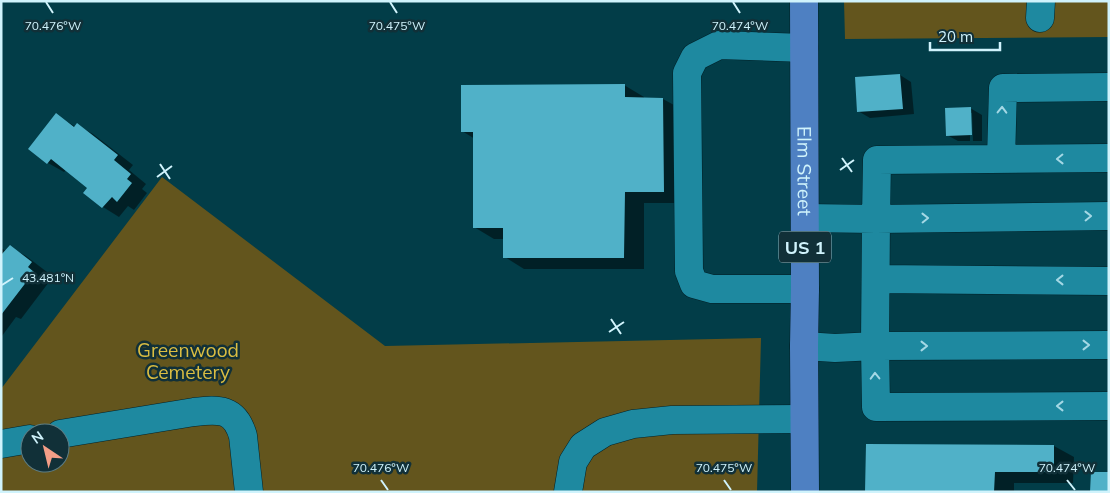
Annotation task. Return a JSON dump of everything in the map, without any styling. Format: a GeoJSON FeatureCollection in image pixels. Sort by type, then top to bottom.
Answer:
{"type":"FeatureCollection","features":[{"type":"Feature","properties":{"kind":"main road","name":"Elm Street"},"geometry":{"type":"LineString","coordinates":[[804,1],[805,492]]}},
{"type":"Feature","properties":{"kind":"lane"},"geometry":{"type":"LineString","coordinates":[[804,48],[718,45],[695,57],[687,73],[689,271],[694,284],[712,289],[805,290]]}},
{"type":"Feature","properties":{"kind":"lane"},"geometry":{"type":"LineString","coordinates":[[1001,159],[1003,88],[1109,87]]}},
{"type":"Feature","properties":{"kind":"lane"},"geometry":{"type":"LineString","coordinates":[[1109,158],[877,160],[875,346],[876,407],[1109,406]]}},
{"type":"Feature","properties":{"kind":"lane"},"geometry":{"type":"LineString","coordinates":[[805,218],[1109,216]]}},
{"type":"Feature","properties":{"kind":"lane"},"geometry":{"type":"LineString","coordinates":[[876,280],[1109,281]]}},
{"type":"Feature","properties":{"kind":"lane"},"geometry":{"type":"LineString","coordinates":[[804,346],[835,348],[875,346],[1109,345]]}},
{"type":"Feature","properties":{"kind":"lane"},"geometry":{"type":"LineString","coordinates":[[70,432],[194,412],[221,411],[233,416],[241,428],[249,492]]}},
{"type":"Feature","properties":{"kind":"lane"},"geometry":{"type":"LineString","coordinates":[[568,492],[573,462],[583,446],[605,432],[633,424],[672,420],[804,419]]}},
{"type":"Feature","properties":{"kind":"lane"},"geometry":{"type":"LineString","coordinates":[[1,444],[20,441]]}},
{"type":"Feature","properties":{"kind":"green space"},"geometry":{"type":"Polygon","coordinates":[[[844,1],[1109,1],[1109,37],[845,39],[844,1]]]}},
{"type":"Feature","properties":{"kind":"green space","name":"Greenwood Cemetery"},"geometry":{"type":"Polygon","coordinates":[[[162,177],[385,346],[761,338],[757,492],[1,492],[1,389],[162,177]]]}},
{"type":"Feature","properties":{"kind":"building"},"geometry":{"type":"Polygon","coordinates":[[[900,74],[903,109],[857,112],[855,77],[900,74]]]}},
{"type":"Feature","properties":{"kind":"building"},"geometry":{"type":"Polygon","coordinates":[[[625,84],[625,97],[663,98],[664,192],[625,192],[624,258],[503,258],[503,228],[473,228],[473,132],[461,132],[461,85],[625,84]]]}},
{"type":"Feature","properties":{"kind":"building"},"geometry":{"type":"Polygon","coordinates":[[[971,107],[972,135],[946,136],[945,108],[971,107]]]}},
{"type":"Feature","properties":{"kind":"building"},"geometry":{"type":"Polygon","coordinates":[[[56,113],[74,127],[77,123],[118,155],[114,160],[131,174],[127,179],[132,183],[117,202],[112,197],[102,208],[83,193],[87,188],[51,159],[47,164],[28,149],[56,113]]]}},
{"type":"Feature","properties":{"kind":"building"},"geometry":{"type":"Polygon","coordinates":[[[10,245],[32,262],[28,267],[34,272],[1,315],[1,255],[10,245]]]}},
{"type":"Feature","properties":{"kind":"building"},"geometry":{"type":"Polygon","coordinates":[[[866,444],[1054,445],[1054,472],[995,472],[994,492],[865,492],[866,444]]]}},
{"type":"Feature","properties":{"kind":"building"},"geometry":{"type":"Polygon","coordinates":[[[1091,472],[1109,472],[1109,492],[1090,492],[1091,472]]]}}]}
